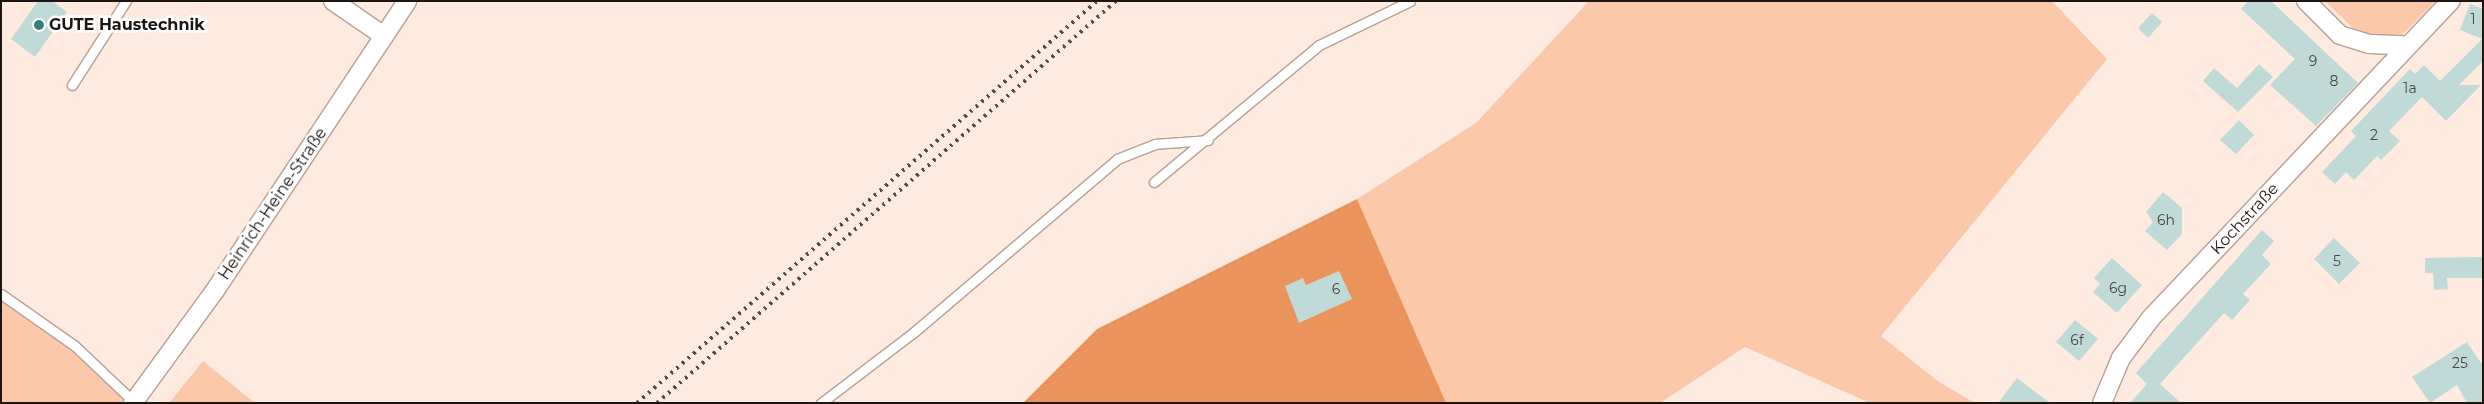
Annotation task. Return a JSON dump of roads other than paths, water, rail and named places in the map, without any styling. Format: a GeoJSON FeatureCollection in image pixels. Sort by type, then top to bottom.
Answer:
{"type":"FeatureCollection","features":[{"type":"Feature","properties":{"kind":"street"},"geometry":{"type":"LineString","coordinates":[[333,1],[384,36]]}},
{"type":"Feature","properties":{"kind":"street","name":"Heinrich-Heine-Straße"},"geometry":{"type":"LineString","coordinates":[[133,402],[214,292],[407,1]]}},
{"type":"Feature","properties":{"kind":"street"},"geometry":{"type":"LineString","coordinates":[[2306,1],[2340,35],[2369,44],[2404,45]]}},
{"type":"Feature","properties":{"kind":"street","name":"Kochstraße"},"geometry":{"type":"LineString","coordinates":[[2102,403],[2121,358],[2152,318],[2404,45],[2450,1]]}},
{"type":"Feature","properties":{"kind":"lane"},"geometry":{"type":"LineString","coordinates":[[72,85],[126,1]]}},
{"type":"Feature","properties":{"kind":"lane"},"geometry":{"type":"LineString","coordinates":[[1154,182],[1208,140],[1275,78],[1319,45],[1410,1]]}},
{"type":"Feature","properties":{"kind":"lane"},"geometry":{"type":"LineString","coordinates":[[820,403],[914,332],[1117,159],[1155,144],[1208,140]]}},
{"type":"Feature","properties":{"kind":"lane"},"geometry":{"type":"LineString","coordinates":[[1,294],[75,346],[133,402]]}},
{"type":"Feature","properties":{"kind":"railway"},"geometry":{"type":"LineString","coordinates":[[637,403],[1097,1]]}},
{"type":"Feature","properties":{"kind":"railway"},"geometry":{"type":"LineString","coordinates":[[657,403],[1116,1]]}},
{"type":"Feature","properties":{"kind":"place","name":"GUTE Haustechnik"},"geometry":{"type":"Point","coordinates":[39,25]}}]}
